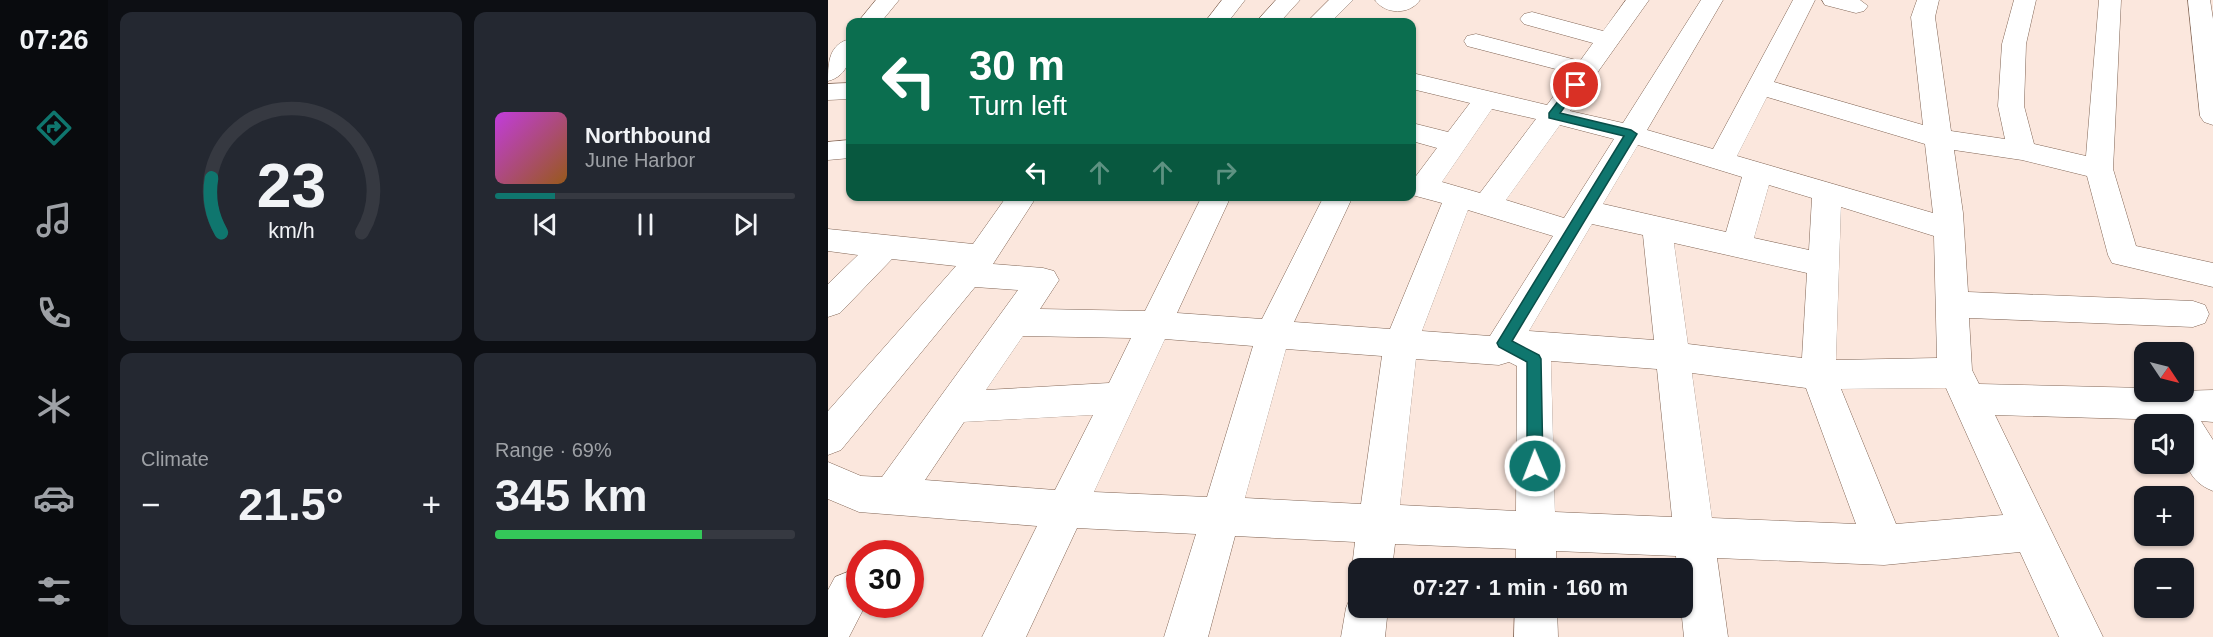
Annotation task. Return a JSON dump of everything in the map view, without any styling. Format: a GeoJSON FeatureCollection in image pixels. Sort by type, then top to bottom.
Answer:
{"type":"FeatureCollection","features":[{"type":"Feature","properties":{"kind":"street"},"geometry":{"type":"LineString","coordinates":[[872,18],[888,0]]}},
{"type":"Feature","properties":{"kind":"street"},"geometry":{"type":"LineString","coordinates":[[1219,18],[1234,0]]}},
{"type":"Feature","properties":{"kind":"street"},"geometry":{"type":"LineString","coordinates":[[1271,18],[1289,0]]}},
{"type":"Feature","properties":{"kind":"street"},"geometry":{"type":"LineString","coordinates":[[1322,18],[1342,0]]}},
{"type":"Feature","properties":{"kind":"street"},"geometry":{"type":"LineString","coordinates":[[1386,0],[1401,5],[1409,0]]}},
{"type":"Feature","properties":{"kind":"street"},"geometry":{"type":"LineString","coordinates":[[1373,558],[1401,343],[1473,201],[1553,115],[1638,0]]}},
{"type":"Feature","properties":{"kind":"street"},"geometry":{"type":"LineString","coordinates":[[1013,322],[1156,325],[1499,351],[1712,0]]}},
{"type":"Feature","properties":{"kind":"street"},"geometry":{"type":"LineString","coordinates":[[1720,161],[1804,0]]}},
{"type":"Feature","properties":{"kind":"street"},"geometry":{"type":"LineString","coordinates":[[1833,0],[1856,6]]}},
{"type":"Feature","properties":{"kind":"street"},"geometry":{"type":"LineString","coordinates":[[1928,0],[1923,17],[1949,229],[1952,304],[1962,386],[2081,637]]}},
{"type":"Feature","properties":{"kind":"street"},"geometry":{"type":"LineString","coordinates":[[2022,151],[2011,106],[2014,44],[2025,0]]}},
{"type":"Feature","properties":{"kind":"street"},"geometry":{"type":"LineString","coordinates":[[2110,0],[2099,169],[2123,255],[2213,275]]}},
{"type":"Feature","properties":{"kind":"street"},"geometry":{"type":"LineString","coordinates":[[2199,0],[2213,116]]}},
{"type":"Feature","properties":{"kind":"street"},"geometry":{"type":"LineString","coordinates":[[1532,19],[1608,40]]}},
{"type":"Feature","properties":{"kind":"street"},"geometry":{"type":"LineString","coordinates":[[828,34],[846,34]]}},
{"type":"Feature","properties":{"kind":"street"},"geometry":{"type":"LineString","coordinates":[[1476,41],[1587,70]]}},
{"type":"Feature","properties":{"kind":"street"},"geometry":{"type":"LineString","coordinates":[[828,73],[846,51]]}},
{"type":"Feature","properties":{"kind":"street"},"geometry":{"type":"LineString","coordinates":[[1416,82],[1631,134],[1949,229]]}},
{"type":"Feature","properties":{"kind":"street"},"geometry":{"type":"LineString","coordinates":[[1759,86],[1938,138],[2022,151],[2099,169]]}},
{"type":"Feature","properties":{"kind":"street"},"geometry":{"type":"LineString","coordinates":[[828,92],[846,91]]}},
{"type":"Feature","properties":{"kind":"street"},"geometry":{"type":"LineString","coordinates":[[1486,99],[1455,143],[1417,186],[1473,201],[1578,221],[1657,227],[1823,265]]}},
{"type":"Feature","properties":{"kind":"street"},"geometry":{"type":"LineString","coordinates":[[1416,133],[1455,143]]}},
{"type":"Feature","properties":{"kind":"street"},"geometry":{"type":"LineString","coordinates":[[828,151],[846,149]]}},
{"type":"Feature","properties":{"kind":"street"},"geometry":{"type":"LineString","coordinates":[[1737,245],[1758,172]]}},
{"type":"Feature","properties":{"kind":"street"},"geometry":{"type":"LineString","coordinates":[[1827,193],[1818,375],[1884,545]]}},
{"type":"Feature","properties":{"kind":"street"},"geometry":{"type":"LineString","coordinates":[[828,438],[974,266],[1020,201]]}},
{"type":"Feature","properties":{"kind":"street"},"geometry":{"type":"LineString","coordinates":[[1004,637],[1215,201]]}},
{"type":"Feature","properties":{"kind":"street"},"geometry":{"type":"LineString","coordinates":[[1186,637],[1276,324],[1337,201]]}},
{"type":"Feature","properties":{"kind":"street"},"geometry":{"type":"LineString","coordinates":[[1657,227],[1706,637]]}},
{"type":"Feature","properties":{"kind":"street"},"geometry":{"type":"LineString","coordinates":[[828,240],[886,246],[1043,280],[891,497]]}},
{"type":"Feature","properties":{"kind":"street"},"geometry":{"type":"LineString","coordinates":[[828,304],[886,246]]}},
{"type":"Feature","properties":{"kind":"street"},"geometry":{"type":"LineString","coordinates":[[1952,304],[2193,314]]}},
{"type":"Feature","properties":{"kind":"street"},"geometry":{"type":"LineString","coordinates":[[1504,343],[1672,356],[1818,375],[1962,386],[2152,414]]}},
{"type":"Feature","properties":{"kind":"street"},"geometry":{"type":"LineString","coordinates":[[1504,343],[1534,359],[1535,550]]}},
{"type":"Feature","properties":{"kind":"street"},"geometry":{"type":"LineString","coordinates":[[954,407],[1120,398]]}},
{"type":"Feature","properties":{"kind":"street"},"geometry":{"type":"LineString","coordinates":[[2190,414],[2213,406]]}},
{"type":"Feature","properties":{"kind":"street"},"geometry":{"type":"LineString","coordinates":[[2194,442],[2213,473]]}},
{"type":"Feature","properties":{"kind":"street"},"geometry":{"type":"LineString","coordinates":[[828,480],[859,494],[1065,509],[1378,524],[1535,550],[1694,537],[1884,545],[2031,532]]}},
{"type":"Feature","properties":{"kind":"street"},"geometry":{"type":"LineString","coordinates":[[828,632],[846,599]]}},
{"type":"Feature","properties":{"kind":"street"},"geometry":{"type":"LineString","coordinates":[[1363,637],[1366,618]]}},
{"type":"Feature","properties":{"kind":"street"},"geometry":{"type":"LineString","coordinates":[[1536,618],[1536,637]]}},
{"type":"Feature","properties":{"kind":"route"},"geometry":{"type":"LineString","coordinates":[[1535,466],[1534,359],[1504,343],[1631,134],[1553,115],[1576,85]]}}]}
